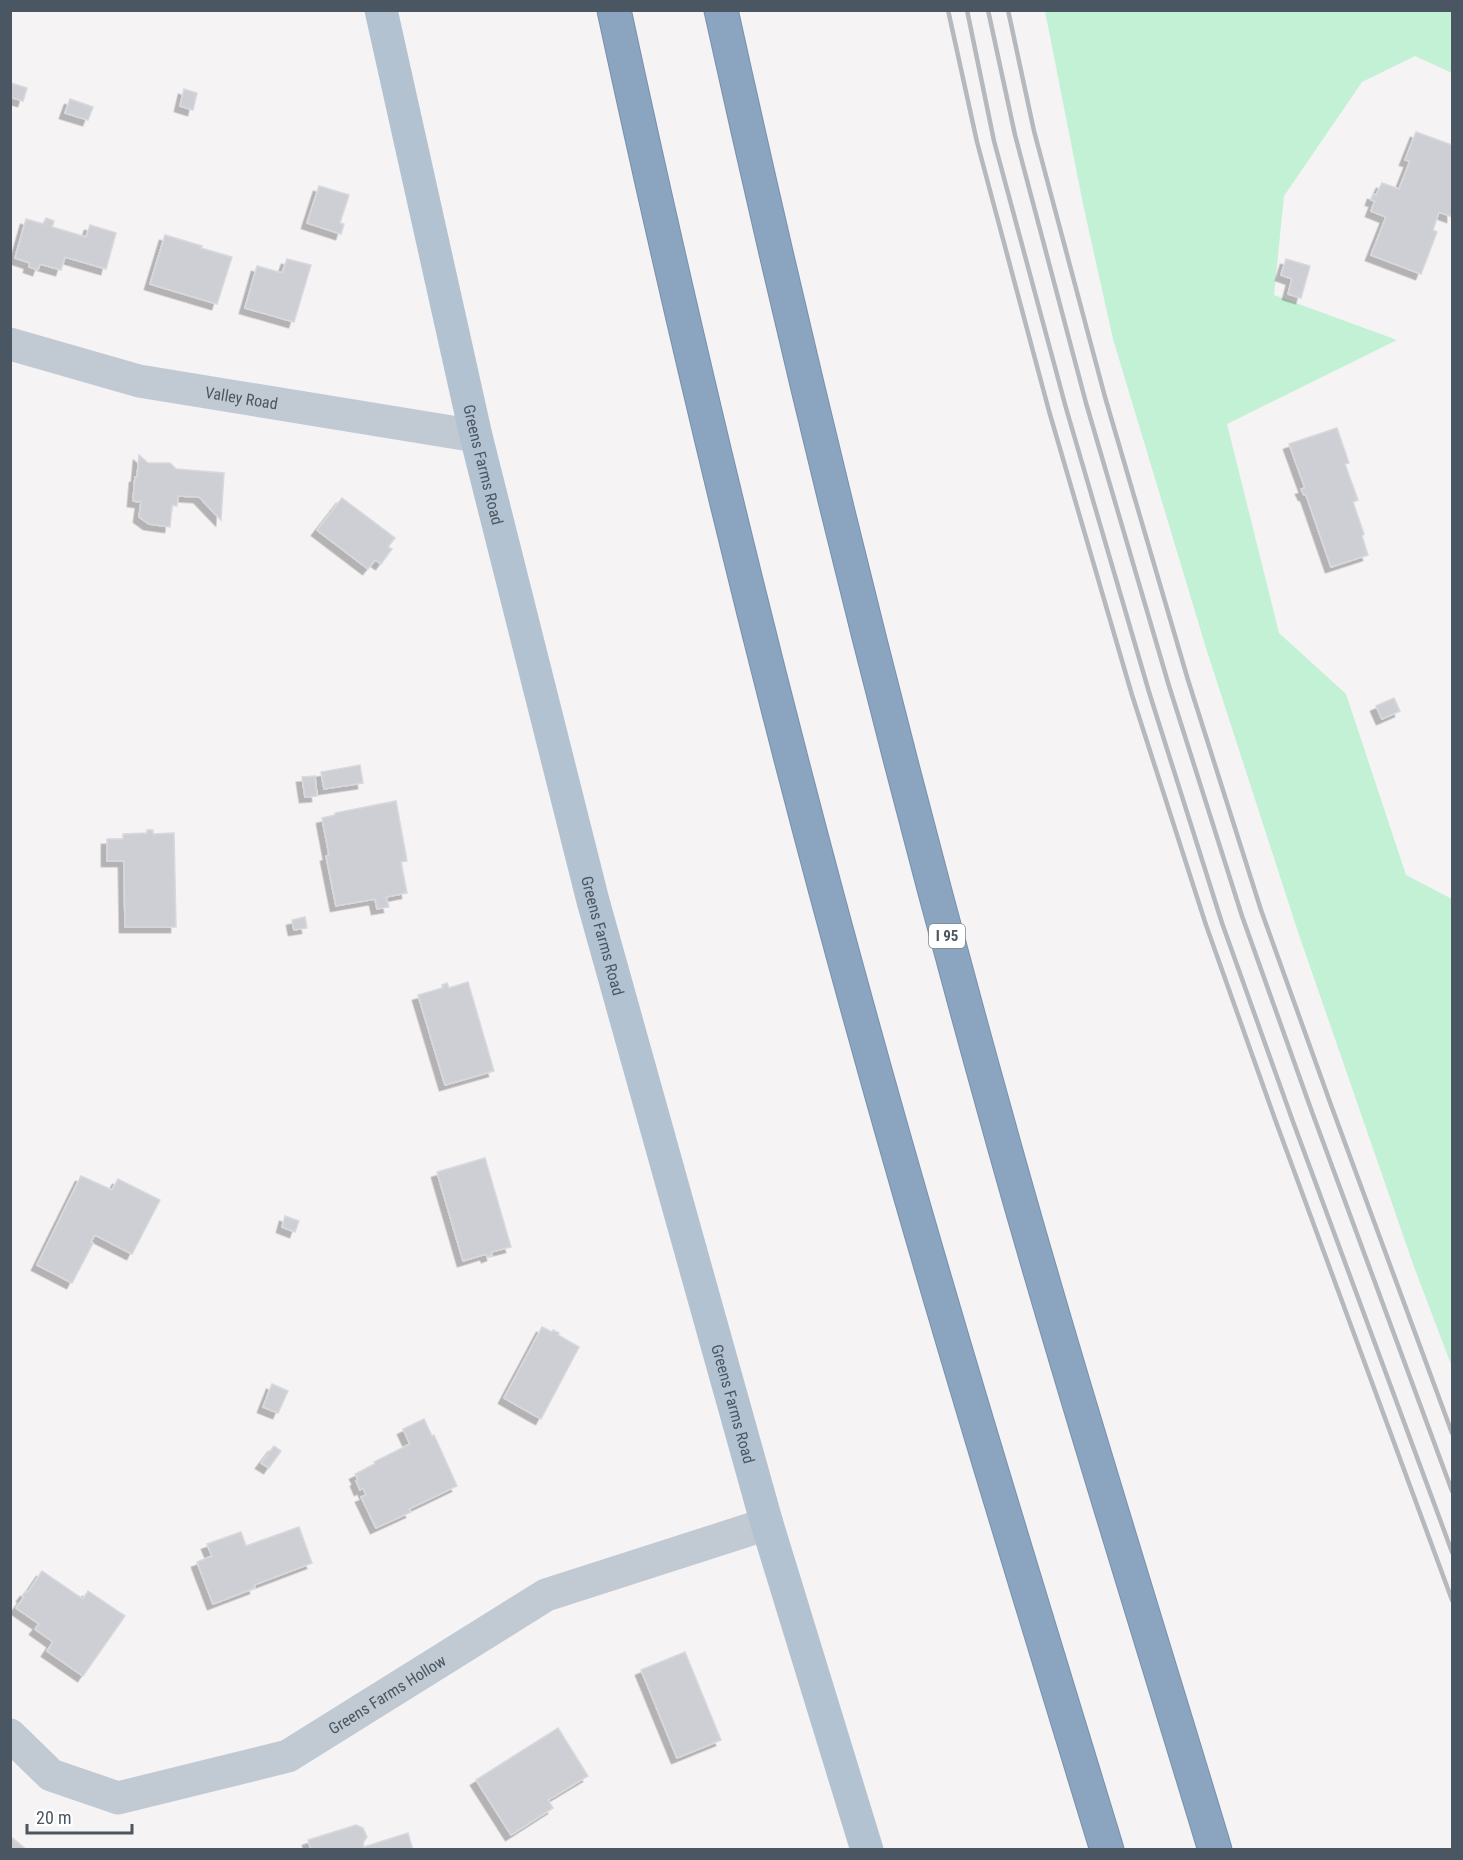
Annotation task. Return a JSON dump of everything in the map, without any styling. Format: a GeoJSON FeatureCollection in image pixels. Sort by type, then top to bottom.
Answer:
{"type":"FeatureCollection","features":[{"type":"Feature","properties":{"kind":"highway"},"geometry":{"type":"LineString","coordinates":[[614,10],[708,427],[818,861],[908,1187],[1107,1850]]}},
{"type":"Feature","properties":{"kind":"highway","name":"I 95"},"geometry":{"type":"LineString","coordinates":[[721,10],[782,281],[866,630],[963,996],[1034,1250],[1215,1850]]}},
{"type":"Feature","properties":{"kind":"main road","name":"Greens Farms Road"},"geometry":{"type":"LineString","coordinates":[[381,10],[476,436],[593,901],[767,1524],[867,1850]]}},
{"type":"Feature","properties":{"kind":"street","name":"Valley Road"},"geometry":{"type":"LineString","coordinates":[[10,344],[139,381],[476,436]]}},
{"type":"Feature","properties":{"kind":"street","name":"Greens Farms Hollow"},"geometry":{"type":"LineString","coordinates":[[10,1735],[51,1775],[118,1798],[288,1756],[546,1595],[767,1524]]}},
{"type":"Feature","properties":{"kind":"green space"},"geometry":{"type":"Polygon","coordinates":[[[1045,11],[1452,11],[1452,73],[1415,56],[1362,82],[1284,196],[1274,295],[1397,340],[1227,424],[1279,633],[1346,694],[1406,875],[1452,899],[1452,1367],[1413,1264],[1298,932],[1206,648],[1113,339],[1083,204],[1045,11]]]}},
{"type":"Feature","properties":{"kind":"building"},"geometry":{"type":"Polygon","coordinates":[[[11,83],[27,88],[23,101],[10,97],[11,83]]]}},
{"type":"Feature","properties":{"kind":"building"},"geometry":{"type":"Polygon","coordinates":[[[184,89],[197,93],[193,110],[180,106],[184,89]]]}},
{"type":"Feature","properties":{"kind":"building"},"geometry":{"type":"Polygon","coordinates":[[[70,99],[93,107],[88,120],[65,113],[70,99]]]}},
{"type":"Feature","properties":{"kind":"building"},"geometry":{"type":"Polygon","coordinates":[[[1416,132],[1452,145],[1452,217],[1439,212],[1433,230],[1437,232],[1421,274],[1371,255],[1386,217],[1371,211],[1375,201],[1371,200],[1373,194],[1376,195],[1382,183],[1399,189],[1410,161],[1405,160],[1416,132]]]}},
{"type":"Feature","properties":{"kind":"building"},"geometry":{"type":"Polygon","coordinates":[[[319,186],[349,195],[340,223],[344,224],[341,234],[307,223],[319,186]]]}},
{"type":"Feature","properties":{"kind":"building"},"geometry":{"type":"Polygon","coordinates":[[[46,218],[54,221],[52,227],[86,237],[90,225],[116,233],[106,269],[65,257],[61,270],[40,264],[38,270],[29,267],[30,263],[15,258],[26,219],[43,224],[46,218]]]}},
{"type":"Feature","properties":{"kind":"building"},"geometry":{"type":"Polygon","coordinates":[[[165,235],[232,257],[217,304],[150,284],[165,235]]]}},
{"type":"Feature","properties":{"kind":"building"},"geometry":{"type":"Polygon","coordinates":[[[287,259],[311,265],[294,322],[245,308],[257,266],[282,273],[287,259]]]}},
{"type":"Feature","properties":{"kind":"building"},"geometry":{"type":"Polygon","coordinates":[[[1286,259],[1310,266],[1301,298],[1288,294],[1292,279],[1281,275],[1286,259]]]}},
{"type":"Feature","properties":{"kind":"building"},"geometry":{"type":"Polygon","coordinates":[[[1337,428],[1349,463],[1345,464],[1358,500],[1353,502],[1364,534],[1362,536],[1368,555],[1331,567],[1306,495],[1301,489],[1305,488],[1289,444],[1337,428]]]}},
{"type":"Feature","properties":{"kind":"building"},"geometry":{"type":"Polygon","coordinates":[[[139,455],[148,463],[170,463],[176,469],[224,473],[221,520],[199,497],[178,496],[177,506],[172,505],[170,527],[149,524],[139,517],[141,502],[133,501],[139,455]]]}},
{"type":"Feature","properties":{"kind":"building"},"geometry":{"type":"Polygon","coordinates":[[[342,498],[395,538],[388,547],[392,549],[381,564],[375,560],[368,569],[317,530],[342,498]]]}},
{"type":"Feature","properties":{"kind":"building"},"geometry":{"type":"Polygon","coordinates":[[[1394,698],[1400,711],[1382,719],[1376,706],[1394,698]]]}},
{"type":"Feature","properties":{"kind":"building"},"geometry":{"type":"Polygon","coordinates":[[[360,765],[363,783],[324,789],[321,772],[360,765]]]}},
{"type":"Feature","properties":{"kind":"building"},"geometry":{"type":"Polygon","coordinates":[[[315,776],[317,796],[305,797],[302,777],[315,776]]]}},
{"type":"Feature","properties":{"kind":"building"},"geometry":{"type":"Polygon","coordinates":[[[396,801],[407,861],[401,862],[407,893],[386,897],[389,907],[377,909],[375,899],[336,906],[326,856],[329,855],[322,818],[335,815],[335,813],[396,801]]]}},
{"type":"Feature","properties":{"kind":"building"},"geometry":{"type":"Polygon","coordinates":[[[147,830],[153,830],[153,834],[174,833],[176,927],[125,927],[124,861],[107,861],[107,839],[123,839],[123,834],[147,833],[147,830]]]}},
{"type":"Feature","properties":{"kind":"building"},"geometry":{"type":"Polygon","coordinates":[[[305,917],[307,928],[294,930],[292,920],[305,917]]]}},
{"type":"Feature","properties":{"kind":"building"},"geometry":{"type":"Polygon","coordinates":[[[468,982],[494,1071],[445,1085],[418,995],[443,988],[442,985],[447,983],[449,988],[468,982]]]}},
{"type":"Feature","properties":{"kind":"building"},"geometry":{"type":"Polygon","coordinates":[[[485,1158],[511,1247],[491,1252],[492,1255],[487,1257],[486,1254],[463,1261],[437,1172],[485,1158]]]}},
{"type":"Feature","properties":{"kind":"building"},"geometry":{"type":"Polygon","coordinates":[[[81,1176],[112,1190],[118,1179],[160,1200],[132,1254],[95,1235],[72,1283],[37,1265],[81,1176]]]}},
{"type":"Feature","properties":{"kind":"building"},"geometry":{"type":"Polygon","coordinates":[[[285,1216],[299,1221],[295,1232],[282,1227],[285,1216]]]}},
{"type":"Feature","properties":{"kind":"building"},"geometry":{"type":"Polygon","coordinates":[[[542,1327],[559,1333],[558,1335],[579,1347],[541,1419],[504,1398],[542,1327]]]}},
{"type":"Feature","properties":{"kind":"building"},"geometry":{"type":"Polygon","coordinates":[[[272,1384],[288,1391],[278,1413],[263,1407],[272,1384]]]}},
{"type":"Feature","properties":{"kind":"building"},"geometry":{"type":"Polygon","coordinates":[[[424,1419],[432,1436],[434,1435],[457,1486],[409,1509],[411,1512],[376,1528],[361,1497],[366,1495],[363,1488],[360,1490],[355,1474],[410,1444],[403,1429],[424,1419]]]}},
{"type":"Feature","properties":{"kind":"building"},"geometry":{"type":"Polygon","coordinates":[[[274,1446],[281,1451],[269,1468],[261,1463],[274,1446]]]}},
{"type":"Feature","properties":{"kind":"building"},"geometry":{"type":"Polygon","coordinates":[[[299,1527],[312,1563],[254,1585],[255,1588],[213,1604],[197,1562],[212,1556],[207,1544],[241,1532],[246,1546],[299,1527]]]}},
{"type":"Feature","properties":{"kind":"building"},"geometry":{"type":"Polygon","coordinates":[[[42,1571],[83,1599],[88,1591],[125,1616],[83,1676],[47,1651],[53,1642],[35,1629],[39,1624],[16,1608],[24,1597],[22,1596],[26,1591],[28,1592],[42,1571]]]}},
{"type":"Feature","properties":{"kind":"building"},"geometry":{"type":"Polygon","coordinates":[[[685,1652],[721,1740],[677,1758],[641,1670],[685,1652]]]}},
{"type":"Feature","properties":{"kind":"building"},"geometry":{"type":"Polygon","coordinates":[[[558,1728],[588,1776],[548,1800],[553,1808],[511,1835],[476,1780],[558,1728]]]}},
{"type":"Feature","properties":{"kind":"building"},"geometry":{"type":"Polygon","coordinates":[[[356,1825],[363,1828],[367,1837],[363,1843],[364,1847],[408,1833],[413,1850],[311,1850],[308,1840],[356,1825]]]}},
{"type":"Feature","properties":{"kind":"building"},"geometry":{"type":"Polygon","coordinates":[[[10,1836],[27,1850],[10,1850],[10,1836]]]}},
{"type":"Feature","properties":{"kind":"railway"},"geometry":{"type":"LineString","coordinates":[[948,10],[977,142],[1049,411],[1132,695],[1206,925],[1452,1600]]}},
{"type":"Feature","properties":{"kind":"railway"},"geometry":{"type":"LineString","coordinates":[[967,10],[994,141],[1066,408],[1149,692],[1222,923],[1452,1552]]}},
{"type":"Feature","properties":{"kind":"railway"},"geometry":{"type":"LineString","coordinates":[[988,10],[1015,135],[1086,403],[1169,686],[1242,916],[1452,1491]]}},
{"type":"Feature","properties":{"kind":"railway"},"geometry":{"type":"LineString","coordinates":[[1008,10],[1034,131],[1105,397],[1188,680],[1261,910],[1452,1433]]}}]}
